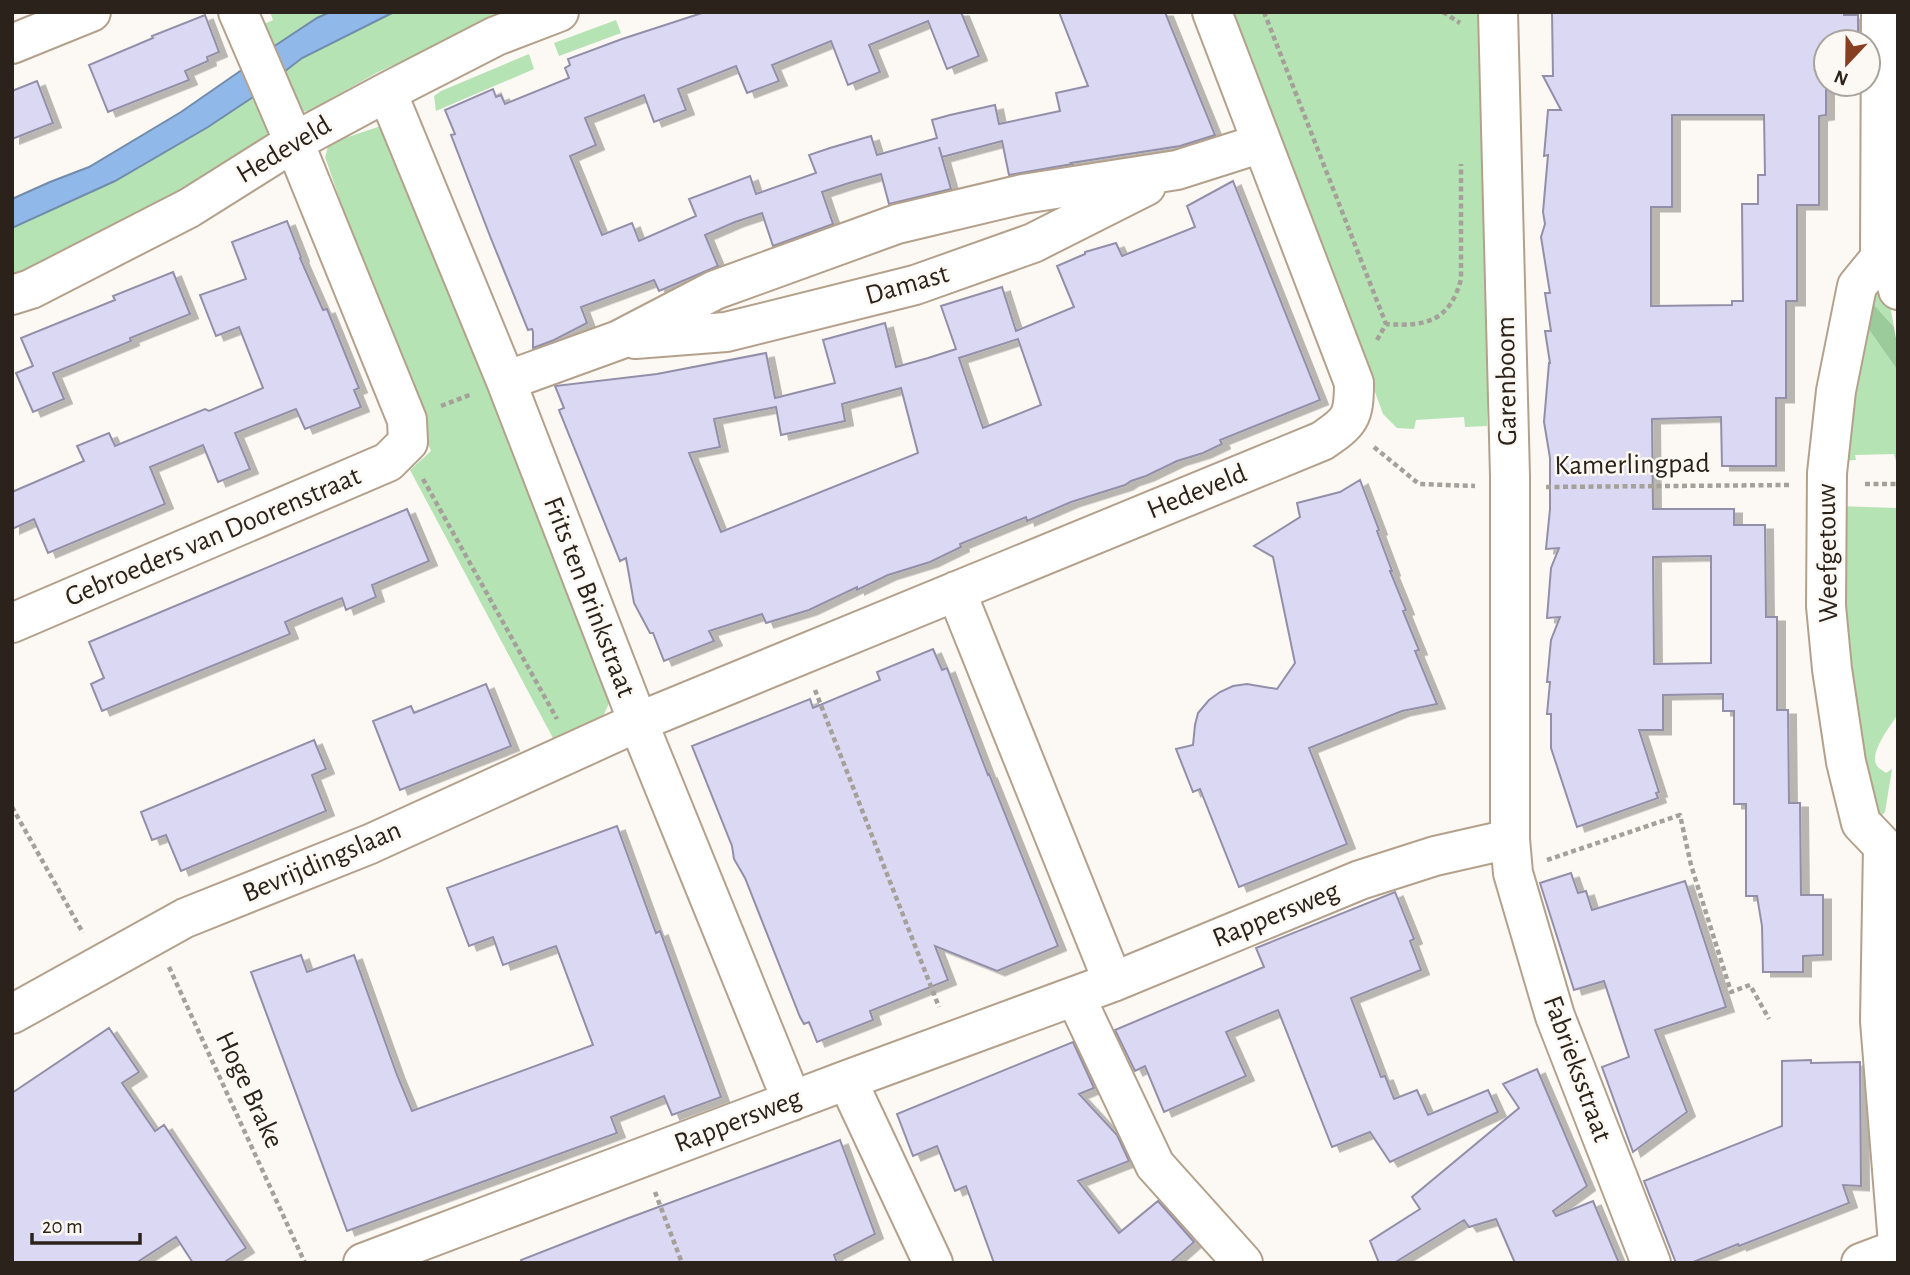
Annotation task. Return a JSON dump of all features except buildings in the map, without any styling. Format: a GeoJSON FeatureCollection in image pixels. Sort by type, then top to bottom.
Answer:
{"type":"FeatureCollection","features":[{"type":"Feature","properties":{"kind":"street"},"geometry":{"type":"LineString","coordinates":[[12,44],[91,12]]}},
{"type":"Feature","properties":{"kind":"street"},"geometry":{"type":"LineString","coordinates":[[238,12],[294,142],[407,431]]}},
{"type":"Feature","properties":{"kind":"street","name":"Hedeveld"},"geometry":{"type":"LineString","coordinates":[[12,295],[31,289],[189,208],[294,142],[387,92],[496,36],[559,12]]}},
{"type":"Feature","properties":{"kind":"street"},"geometry":{"type":"LineString","coordinates":[[1212,12],[1354,383],[1354,406],[1346,425]]}},
{"type":"Feature","properties":{"kind":"street","name":"Garenboom"},"geometry":{"type":"LineString","coordinates":[[1498,12],[1510,488],[1512,856]]}},
{"type":"Feature","properties":{"kind":"street"},"geometry":{"type":"LineString","coordinates":[[1881,12],[1880,258],[1898,290]]}},
{"type":"Feature","properties":{"kind":"street","name":"Frits ten Brinkstraat"},"geometry":{"type":"LineString","coordinates":[[387,92],[506,381],[638,722],[792,1101]]}},
{"type":"Feature","properties":{"kind":"street","name":"Damast"},"geometry":{"type":"LineString","coordinates":[[506,381],[619,340],[715,290],[897,224],[1023,194],[1177,170],[1262,143]]}},
{"type":"Feature","properties":{"kind":"street","name":"Damast"},"geometry":{"type":"LineString","coordinates":[[619,340],[726,332],[915,285],[1033,243],[1177,170]]}},
{"type":"Feature","properties":{"kind":"street","name":"Weefgetouw"},"geometry":{"type":"LineString","coordinates":[[1880,258],[1857,286],[1836,391],[1826,484],[1826,606],[1846,762],[1861,823],[1891,836],[1880,1021],[1898,1246]]}},
{"type":"Feature","properties":{"kind":"street","name":"Hedeveld"},"geometry":{"type":"LineString","coordinates":[[638,722],[1322,441],[1346,425]]}},
{"type":"Feature","properties":{"kind":"street","name":"Gebroeders van Doorenstraat"},"geometry":{"type":"LineString","coordinates":[[12,623],[388,462],[407,431]]}},
{"type":"Feature","properties":{"kind":"street"},"geometry":{"type":"LineString","coordinates":[[956,590],[1113,982]]}},
{"type":"Feature","properties":{"kind":"street","name":"Bevrijdingslaan"},"geometry":{"type":"LineString","coordinates":[[12,1014],[185,918],[370,844],[638,722]]}},
{"type":"Feature","properties":{"kind":"street","name":"Rappersweg"},"geometry":{"type":"LineString","coordinates":[[363,1263],[1113,982],[1360,880],[1435,856],[1512,856]]}},
{"type":"Feature","properties":{"kind":"street","name":"Fabrieksstraat"},"geometry":{"type":"LineString","coordinates":[[1512,856],[1555,1016],[1651,1263]]}},
{"type":"Feature","properties":{"kind":"street"},"geometry":{"type":"LineString","coordinates":[[1076,996],[1155,1165],[1243,1263]]}},
{"type":"Feature","properties":{"kind":"street"},"geometry":{"type":"LineString","coordinates":[[847,1080],[931,1262]]}},
{"type":"Feature","properties":{"kind":"street"},"geometry":{"type":"LineString","coordinates":[[1861,1263],[1898,1246]]}},
{"type":"Feature","properties":{"kind":"path"},"geometry":{"type":"LineString","coordinates":[[1264,12],[1386,324]]}},
{"type":"Feature","properties":{"kind":"path"},"geometry":{"type":"LineString","coordinates":[[1443,12],[1460,23],[1460,12]]}},
{"type":"Feature","properties":{"kind":"path"},"geometry":{"type":"LineString","coordinates":[[1386,324],[1432,321],[1446,311],[1457,294],[1461,279],[1461,158]]}},
{"type":"Feature","properties":{"kind":"path"},"geometry":{"type":"LineString","coordinates":[[1375,343],[1386,324]]}},
{"type":"Feature","properties":{"kind":"path"},"geometry":{"type":"LineString","coordinates":[[506,381],[407,431],[423,479],[574,749]]}},
{"type":"Feature","properties":{"kind":"path","name":"Kamerlingpad"},"geometry":{"type":"LineString","coordinates":[[1346,425],[1419,484],[1510,488],[1898,484]]}},
{"type":"Feature","properties":{"kind":"path"},"geometry":{"type":"LineString","coordinates":[[801,654],[952,1041]]}},
{"type":"Feature","properties":{"kind":"path"},"geometry":{"type":"LineString","coordinates":[[12,807],[100,965]]}},
{"type":"Feature","properties":{"kind":"path"},"geometry":{"type":"LineString","coordinates":[[1512,856],[1680,815],[1691,865],[1731,992],[1751,985],[1769,1019]]}},
{"type":"Feature","properties":{"kind":"path","name":"Hoge Brake"},"geometry":{"type":"LineString","coordinates":[[154,935],[305,1263]]}},
{"type":"Feature","properties":{"kind":"path"},"geometry":{"type":"LineString","coordinates":[[642,1158],[682,1263]]}},
{"type":"Feature","properties":{"kind":"green space"},"geometry":{"type":"Polygon","coordinates":[[[270,12],[330,12],[273,47],[262,25],[273,20],[270,12]]]}},
{"type":"Feature","properties":{"kind":"green space"},"geometry":{"type":"Polygon","coordinates":[[[394,12],[511,12],[378,72],[309,111],[301,112],[284,72],[302,58],[394,12]]]}},
{"type":"Feature","properties":{"kind":"green space"},"geometry":{"type":"Polygon","coordinates":[[[1226,12],[1486,12],[1489,324],[1487,426],[1465,427],[1464,417],[1416,420],[1414,429],[1397,428],[1383,414],[1226,12]]]}},
{"type":"Feature","properties":{"kind":"green space"},"geometry":{"type":"Polygon","coordinates":[[[616,20],[621,33],[559,56],[554,43],[616,20]]]}},
{"type":"Feature","properties":{"kind":"green space"},"geometry":{"type":"Polygon","coordinates":[[[529,54],[534,69],[436,111],[434,96],[441,91],[529,54]]]}},
{"type":"Feature","properties":{"kind":"green space"},"geometry":{"type":"Polygon","coordinates":[[[256,95],[271,128],[269,136],[201,182],[12,278],[12,228],[115,181],[208,127],[256,95]]]}},
{"type":"Feature","properties":{"kind":"green space"},"geometry":{"type":"Polygon","coordinates":[[[384,125],[576,595],[610,701],[602,719],[554,740],[410,470],[431,451],[408,395],[325,157],[328,147],[345,138],[384,125]]]}},
{"type":"Feature","properties":{"kind":"green space"},"geometry":{"type":"Polygon","coordinates":[[[1874,286],[1888,295],[1894,327],[1875,306],[1870,331],[1898,371],[1898,461],[1894,454],[1855,455],[1856,460],[1839,461],[1874,286]]]}},
{"type":"Feature","properties":{"kind":"green space"},"geometry":{"type":"Polygon","coordinates":[[[1867,302],[1875,306],[1894,327],[1898,371],[1862,317],[1867,302]]]}},
{"type":"Feature","properties":{"kind":"green space"},"geometry":{"type":"Polygon","coordinates":[[[1836,506],[1898,508],[1898,714],[1876,754],[1875,761],[1879,768],[1886,773],[1892,769],[1885,812],[1880,817],[1861,790],[1836,506]]]}},
{"type":"Feature","properties":{"kind":"water"},"geometry":{"type":"Polygon","coordinates":[[[330,12],[394,12],[302,58],[284,72],[273,47],[330,12]]]}},
{"type":"Feature","properties":{"kind":"water"},"geometry":{"type":"Polygon","coordinates":[[[246,67],[256,95],[208,127],[115,181],[12,228],[12,199],[89,167],[181,112],[246,67]]]}}]}
